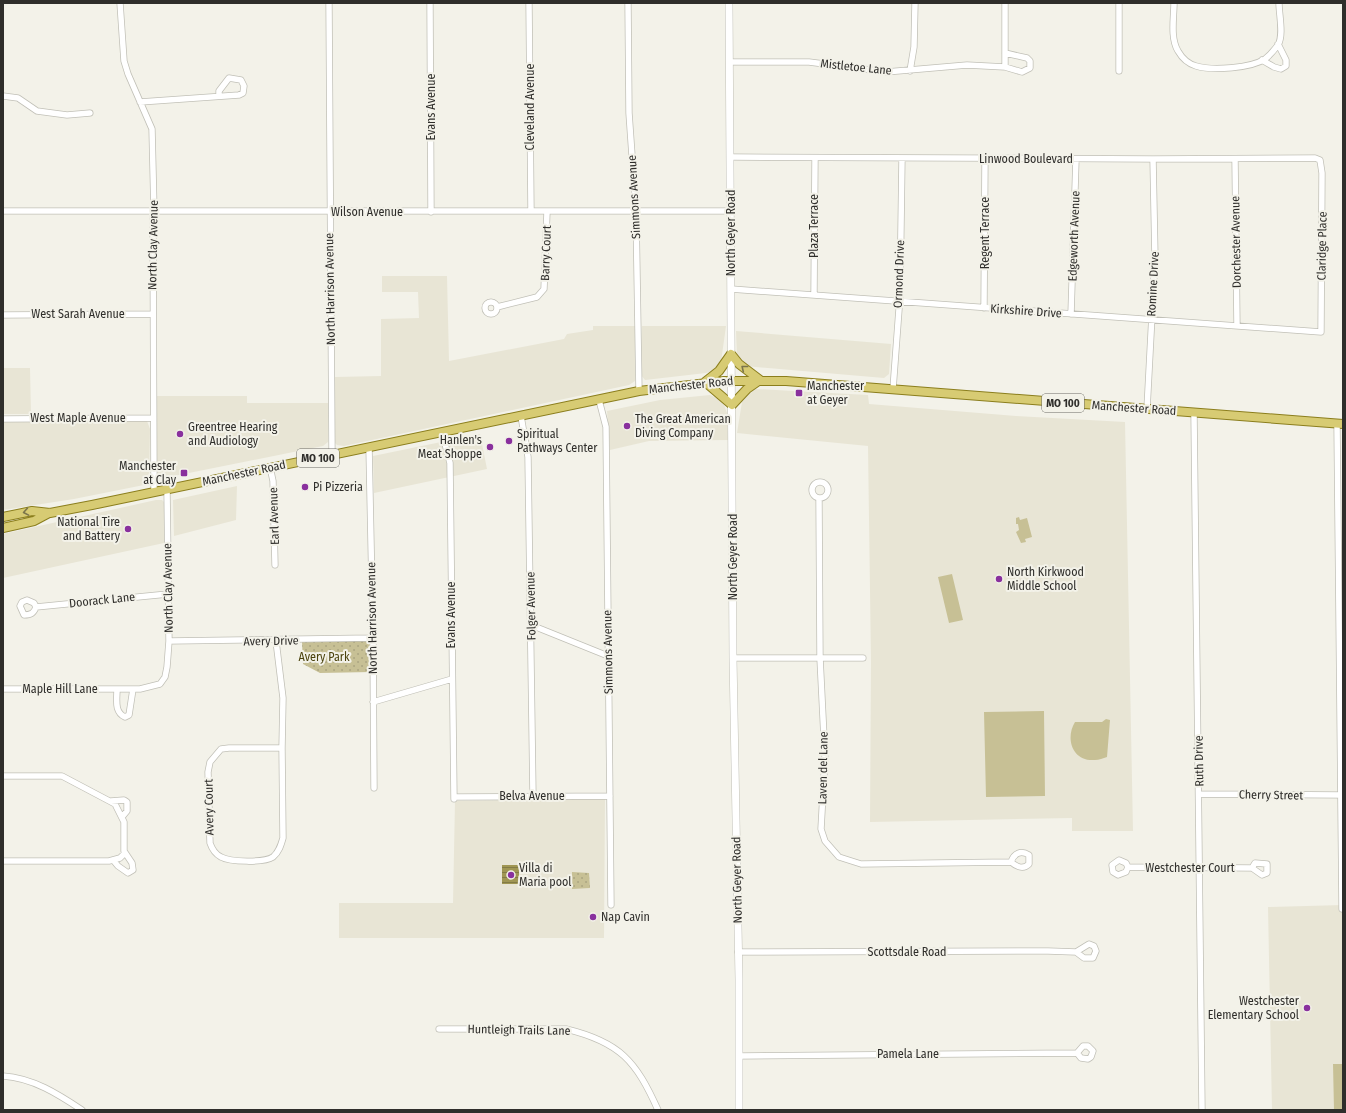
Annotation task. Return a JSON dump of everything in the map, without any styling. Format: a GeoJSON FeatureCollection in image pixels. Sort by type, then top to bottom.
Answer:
{"type":"FeatureCollection","features":[{"type":"Feature","properties":{"kind":"main road"},"geometry":{"type":"LineString","coordinates":[[731,354],[739,364],[760,380],[747,389],[732,405],[705,382],[719,371],[731,354]]}},
{"type":"Feature","properties":{"kind":"main road","name":"Manchester Road"},"geometry":{"type":"LineString","coordinates":[[3,528],[34,521],[50,513],[639,391],[705,382],[760,380],[1340,424]]}},
{"type":"Feature","properties":{"kind":"main road","name":"Manchester Road"},"geometry":{"type":"LineString","coordinates":[[3,517],[32,511],[50,513]]}},
{"type":"Feature","properties":{"kind":"street","name":"North Clay Avenue"},"geometry":{"type":"LineString","coordinates":[[120,3],[124,61],[152,129],[154,211],[154,492]]}},
{"type":"Feature","properties":{"kind":"street","name":"North Harrison Avenue"},"geometry":{"type":"LineString","coordinates":[[329,3],[329,212],[332,455]]}},
{"type":"Feature","properties":{"kind":"street","name":"Evans Avenue"},"geometry":{"type":"LineString","coordinates":[[430,3],[431,212]]}},
{"type":"Feature","properties":{"kind":"street","name":"Cleveland Avenue"},"geometry":{"type":"LineString","coordinates":[[530,3],[531,211]]}},
{"type":"Feature","properties":{"kind":"street","name":"Simmons Avenue"},"geometry":{"type":"LineString","coordinates":[[628,3],[629,113],[636,212],[639,391]]}},
{"type":"Feature","properties":{"kind":"street","name":"North Geyer Road"},"geometry":{"type":"LineString","coordinates":[[729,3],[733,658],[739,1110]]}},
{"type":"Feature","properties":{"kind":"street"},"geometry":{"type":"LineString","coordinates":[[910,71],[914,47],[915,3]]}},
{"type":"Feature","properties":{"kind":"street"},"geometry":{"type":"LineString","coordinates":[[1005,3],[1005,67]]}},
{"type":"Feature","properties":{"kind":"street"},"geometry":{"type":"LineString","coordinates":[[1119,3],[1119,71]]}},
{"type":"Feature","properties":{"kind":"street"},"geometry":{"type":"LineString","coordinates":[[1174,3],[1174,34],[1177,50],[1184,59],[1197,66],[1223,68],[1254,64],[1266,58],[1278,44],[1280,35],[1279,3]]}},
{"type":"Feature","properties":{"kind":"street"},"geometry":{"type":"LineString","coordinates":[[1262,60],[1277,68],[1281,69],[1286,66],[1286,60],[1278,44]]}},
{"type":"Feature","properties":{"kind":"street","name":"Mistletoe Lane"},"geometry":{"type":"LineString","coordinates":[[730,62],[809,62],[886,72],[910,71],[926,67],[967,65],[1005,67],[1026,71],[1031,65],[1027,58],[1005,53]]}},
{"type":"Feature","properties":{"kind":"street"},"geometry":{"type":"LineString","coordinates":[[140,102],[234,96],[243,93],[244,86],[241,80],[229,78],[220,91],[219,96]]}},
{"type":"Feature","properties":{"kind":"street"},"geometry":{"type":"LineString","coordinates":[[3,96],[18,98],[36,111],[67,115],[90,113]]}},
{"type":"Feature","properties":{"kind":"street","name":"Linwood Boulevard"},"geometry":{"type":"LineString","coordinates":[[731,157],[1076,159],[1235,159],[1309,157],[1320,160]]}},
{"type":"Feature","properties":{"kind":"street","name":"Plaza Terrace"},"geometry":{"type":"LineString","coordinates":[[814,158],[814,294]]}},
{"type":"Feature","properties":{"kind":"street","name":"Ormond Drive"},"geometry":{"type":"LineString","coordinates":[[893,389],[899,302],[902,158]]}},
{"type":"Feature","properties":{"kind":"street","name":"Regent Terrace"},"geometry":{"type":"LineString","coordinates":[[984,308],[985,158]]}},
{"type":"Feature","properties":{"kind":"street","name":"Edgeworth Avenue"},"geometry":{"type":"LineString","coordinates":[[1071,314],[1076,159]]}},
{"type":"Feature","properties":{"kind":"street","name":"Romine Drive"},"geometry":{"type":"LineString","coordinates":[[1147,409],[1155,258],[1153,159]]}},
{"type":"Feature","properties":{"kind":"street","name":"Dorchester Avenue"},"geometry":{"type":"LineString","coordinates":[[1235,159],[1237,326]]}},
{"type":"Feature","properties":{"kind":"street","name":"Claridge Place"},"geometry":{"type":"LineString","coordinates":[[1320,160],[1322,173],[1321,332]]}},
{"type":"Feature","properties":{"kind":"street","name":"Wilson Avenue"},"geometry":{"type":"LineString","coordinates":[[3,211],[731,211]]}},
{"type":"Feature","properties":{"kind":"street","name":"Barry Court"},"geometry":{"type":"LineString","coordinates":[[497,306],[537,297],[544,289],[547,212]]}},
{"type":"Feature","properties":{"kind":"street","name":"Kirkshire Drive"},"geometry":{"type":"LineString","coordinates":[[731,289],[1321,332]]}},
{"type":"Feature","properties":{"kind":"street","name":"West Sarah Avenue"},"geometry":{"type":"LineString","coordinates":[[3,315],[153,314]]}},
{"type":"Feature","properties":{"kind":"street","name":"Simmons Avenue"},"geometry":{"type":"LineString","coordinates":[[599,400],[606,428],[611,905]]}},
{"type":"Feature","properties":{"kind":"street","name":"Ruth Drive"},"geometry":{"type":"LineString","coordinates":[[1194,413],[1200,794],[1202,1110]]}},
{"type":"Feature","properties":{"kind":"street","name":"Folger Avenue"},"geometry":{"type":"LineString","coordinates":[[521,416],[528,458],[533,796]]}},
{"type":"Feature","properties":{"kind":"street","name":"West Maple Avenue"},"geometry":{"type":"LineString","coordinates":[[3,418],[153,418]]}},
{"type":"Feature","properties":{"kind":"street"},"geometry":{"type":"LineString","coordinates":[[1340,424],[1342,909]]}},
{"type":"Feature","properties":{"kind":"street","name":"Evans Avenue"},"geometry":{"type":"LineString","coordinates":[[442,432],[450,463],[454,798]]}},
{"type":"Feature","properties":{"kind":"street","name":"North Harrison Avenue"},"geometry":{"type":"LineString","coordinates":[[368,447],[373,638],[374,788]]}},
{"type":"Feature","properties":{"kind":"street","name":"Earl Avenue"},"geometry":{"type":"LineString","coordinates":[[270,468],[273,481],[275,565]]}},
{"type":"Feature","properties":{"kind":"street","name":"North Clay Avenue"},"geometry":{"type":"LineString","coordinates":[[160,684],[165,677],[169,641],[167,489]]}},
{"type":"Feature","properties":{"kind":"street","name":"Laven del Lane"},"geometry":{"type":"LineString","coordinates":[[820,500],[820,658],[825,758],[821,829],[822,835],[830,848],[839,857],[861,864],[1011,862]]}},
{"type":"Feature","properties":{"kind":"street","name":"Doorack Lane"},"geometry":{"type":"LineString","coordinates":[[36,607],[168,594]]}},
{"type":"Feature","properties":{"kind":"street"},"geometry":{"type":"LineString","coordinates":[[531,625],[608,656]]}},
{"type":"Feature","properties":{"kind":"street","name":"Avery Drive"},"geometry":{"type":"LineString","coordinates":[[169,641],[276,641],[373,638]]}},
{"type":"Feature","properties":{"kind":"street","name":"Avery Court"},"geometry":{"type":"LineString","coordinates":[[276,641],[283,698],[283,838],[280,848],[273,856],[265,861],[228,860],[220,857],[214,851],[210,843],[208,772],[210,762],[221,749],[282,748]]}},
{"type":"Feature","properties":{"kind":"street"},"geometry":{"type":"LineString","coordinates":[[733,658],[863,658]]}},
{"type":"Feature","properties":{"kind":"street"},"geometry":{"type":"LineString","coordinates":[[373,702],[452,679]]}},
{"type":"Feature","properties":{"kind":"street","name":"Maple Hill Lane"},"geometry":{"type":"LineString","coordinates":[[3,689],[133,689],[150,688],[160,684]]}},
{"type":"Feature","properties":{"kind":"street"},"geometry":{"type":"LineString","coordinates":[[117,689],[117,711],[120,715],[125,717],[129,715],[131,709],[133,689]]}},
{"type":"Feature","properties":{"kind":"street"},"geometry":{"type":"LineString","coordinates":[[3,776],[62,776],[111,801],[117,806],[124,822],[125,853],[132,863],[132,871],[128,874],[123,871],[113,860]]}},
{"type":"Feature","properties":{"kind":"street","name":"Cherry Street"},"geometry":{"type":"LineString","coordinates":[[1200,794],[1342,795]]}},
{"type":"Feature","properties":{"kind":"street","name":"Belva Avenue"},"geometry":{"type":"LineString","coordinates":[[454,798],[610,796]]}},
{"type":"Feature","properties":{"kind":"street"},"geometry":{"type":"LineString","coordinates":[[111,801],[124,800],[127,802],[127,811],[122,817]]}},
{"type":"Feature","properties":{"kind":"street"},"geometry":{"type":"LineString","coordinates":[[3,861],[113,860],[120,858],[125,853]]}},
{"type":"Feature","properties":{"kind":"street","name":"Westchester Court"},"geometry":{"type":"LineString","coordinates":[[1128,867],[1252,868]]}},
{"type":"Feature","properties":{"kind":"street","name":"Scottsdale Road"},"geometry":{"type":"LineString","coordinates":[[738,952],[1076,952]]}},
{"type":"Feature","properties":{"kind":"street","name":"Huntleigh Trails Lane"},"geometry":{"type":"LineString","coordinates":[[438,1029],[566,1030],[586,1034],[604,1042],[627,1058],[645,1082],[658,1110]]}},
{"type":"Feature","properties":{"kind":"street","name":"Pamela Lane"},"geometry":{"type":"LineString","coordinates":[[739,1056],[1077,1053]]}},
{"type":"Feature","properties":{"kind":"street"},"geometry":{"type":"LineString","coordinates":[[3,1076],[25,1080],[41,1086],[82,1110]]}},
{"type":"Feature","properties":{"kind":"shaded area"},"geometry":{"type":"Polygon","coordinates":[[[382,276],[447,276],[449,361],[564,339],[567,334],[593,330],[593,326],[635,326],[635,381],[629,385],[344,446],[337,445],[335,443],[335,377],[381,376],[381,319],[419,318],[418,292],[382,292],[382,276]]]}},
{"type":"Feature","properties":{"kind":"shaded area"},"geometry":{"type":"Polygon","coordinates":[[[642,326],[726,326],[721,362],[712,371],[706,373],[645,380],[641,375],[642,326]]]}},
{"type":"Feature","properties":{"kind":"shaded area"},"geometry":{"type":"Polygon","coordinates":[[[736,331],[891,344],[889,374],[884,378],[745,366],[737,357],[736,331]]]}},
{"type":"Feature","properties":{"kind":"shaded area"},"geometry":{"type":"Polygon","coordinates":[[[3,368],[30,368],[31,414],[3,414],[3,368]]]}},
{"type":"Feature","properties":{"kind":"shaded area","name":"North Kirkwood Middle School"},"geometry":{"type":"Polygon","coordinates":[[[755,389],[868,395],[869,404],[1016,416],[1125,422],[1133,831],[1072,831],[1072,818],[870,822],[871,662],[868,446],[737,433],[742,402],[751,391],[755,389]]]}},
{"type":"Feature","properties":{"kind":"shaded area"},"geometry":{"type":"Polygon","coordinates":[[[710,395],[719,399],[724,405],[727,413],[728,440],[649,441],[610,450],[607,411],[660,400],[710,395]]]}},
{"type":"Feature","properties":{"kind":"shaded area"},"geometry":{"type":"Polygon","coordinates":[[[156,396],[247,396],[247,403],[328,403],[328,442],[323,446],[159,479],[157,477],[156,396]]]}},
{"type":"Feature","properties":{"kind":"shaded area"},"geometry":{"type":"Polygon","coordinates":[[[3,421],[147,421],[150,429],[149,480],[144,485],[74,499],[3,510],[3,421]]]}},
{"type":"Feature","properties":{"kind":"shaded area"},"geometry":{"type":"Polygon","coordinates":[[[480,434],[487,469],[374,493],[373,456],[480,434]]]}},
{"type":"Feature","properties":{"kind":"shaded area"},"geometry":{"type":"Polygon","coordinates":[[[237,486],[236,520],[174,536],[173,500],[237,486]]]}},
{"type":"Feature","properties":{"kind":"shaded area"},"geometry":{"type":"Polygon","coordinates":[[[156,500],[162,500],[164,502],[164,543],[3,578],[3,534],[156,500]]]}},
{"type":"Feature","properties":{"kind":"shaded area"},"geometry":{"type":"Polygon","coordinates":[[[605,798],[604,938],[339,938],[339,903],[453,903],[455,801],[605,798]]]}},
{"type":"Feature","properties":{"kind":"shaded area","name":"Villa di Maria pool"},"geometry":{"type":"Polygon","coordinates":[[[502,865],[519,865],[519,884],[502,884],[502,865]]]}},
{"type":"Feature","properties":{"kind":"shaded area","name":"Westchester Elementary School"},"geometry":{"type":"Polygon","coordinates":[[[1343,905],[1343,1110],[1272,1110],[1268,907],[1343,905]]]}},
{"type":"Feature","properties":{"kind":"green space"},"geometry":{"type":"Polygon","coordinates":[[[1019,517],[1020,520],[1027,518],[1032,537],[1025,539],[1026,542],[1021,543],[1016,532],[1019,530],[1018,524],[1016,524],[1016,518],[1019,517]]]}},
{"type":"Feature","properties":{"kind":"green space"},"geometry":{"type":"Polygon","coordinates":[[[952,574],[963,620],[949,623],[938,577],[952,574]]]}},
{"type":"Feature","properties":{"kind":"green space","name":"Avery Park"},"geometry":{"type":"Polygon","coordinates":[[[371,640],[371,672],[320,673],[303,664],[302,642],[371,640]]]}},
{"type":"Feature","properties":{"kind":"green space"},"geometry":{"type":"Polygon","coordinates":[[[1044,711],[1045,796],[986,797],[984,712],[1044,711]]]}},
{"type":"Feature","properties":{"kind":"green space"},"geometry":{"type":"Polygon","coordinates":[[[1106,719],[1110,720],[1107,757],[1087,760],[1081,757],[1076,753],[1071,742],[1072,728],[1075,722],[1102,722],[1106,719]]]}},
{"type":"Feature","properties":{"kind":"green space"},"geometry":{"type":"Polygon","coordinates":[[[572,872],[589,873],[590,888],[572,889],[572,872]]]}},
{"type":"Feature","properties":{"kind":"green space"},"geometry":{"type":"Polygon","coordinates":[[[1333,1064],[1343,1064],[1343,1110],[1334,1110],[1333,1064]]]}},
{"type":"Feature","properties":{"kind":"place","name":"Manchester at Geyer"},"geometry":{"type":"Point","coordinates":[799,393]}},
{"type":"Feature","properties":{"kind":"place","name":"The Great American Diving Company"},"geometry":{"type":"Point","coordinates":[627,426]}},
{"type":"Feature","properties":{"kind":"place","name":"Greentree Hearing and Audiology"},"geometry":{"type":"Point","coordinates":[180,434]}},
{"type":"Feature","properties":{"kind":"place","name":"Spiritual Pathways Center"},"geometry":{"type":"Point","coordinates":[509,441]}},
{"type":"Feature","properties":{"kind":"place","name":"Hanlen's Meat Shoppe"},"geometry":{"type":"Point","coordinates":[490,447]}},
{"type":"Feature","properties":{"kind":"place","name":"Manchester at Clay"},"geometry":{"type":"Point","coordinates":[184,473]}},
{"type":"Feature","properties":{"kind":"place","name":"Pi Pizzeria"},"geometry":{"type":"Point","coordinates":[305,487]}},
{"type":"Feature","properties":{"kind":"place","name":"National Tire and Battery"},"geometry":{"type":"Point","coordinates":[128,529]}},
{"type":"Feature","properties":{"kind":"place","name":"North Kirkwood Middle School"},"geometry":{"type":"Point","coordinates":[999,579]}},
{"type":"Feature","properties":{"kind":"place","name":"Villa di Maria pool"},"geometry":{"type":"Point","coordinates":[511,875]}},
{"type":"Feature","properties":{"kind":"place","name":"Nap Cavin"},"geometry":{"type":"Point","coordinates":[593,917]}},
{"type":"Feature","properties":{"kind":"place","name":"Westchester Elementary School"},"geometry":{"type":"Point","coordinates":[1307,1008]}}]}
